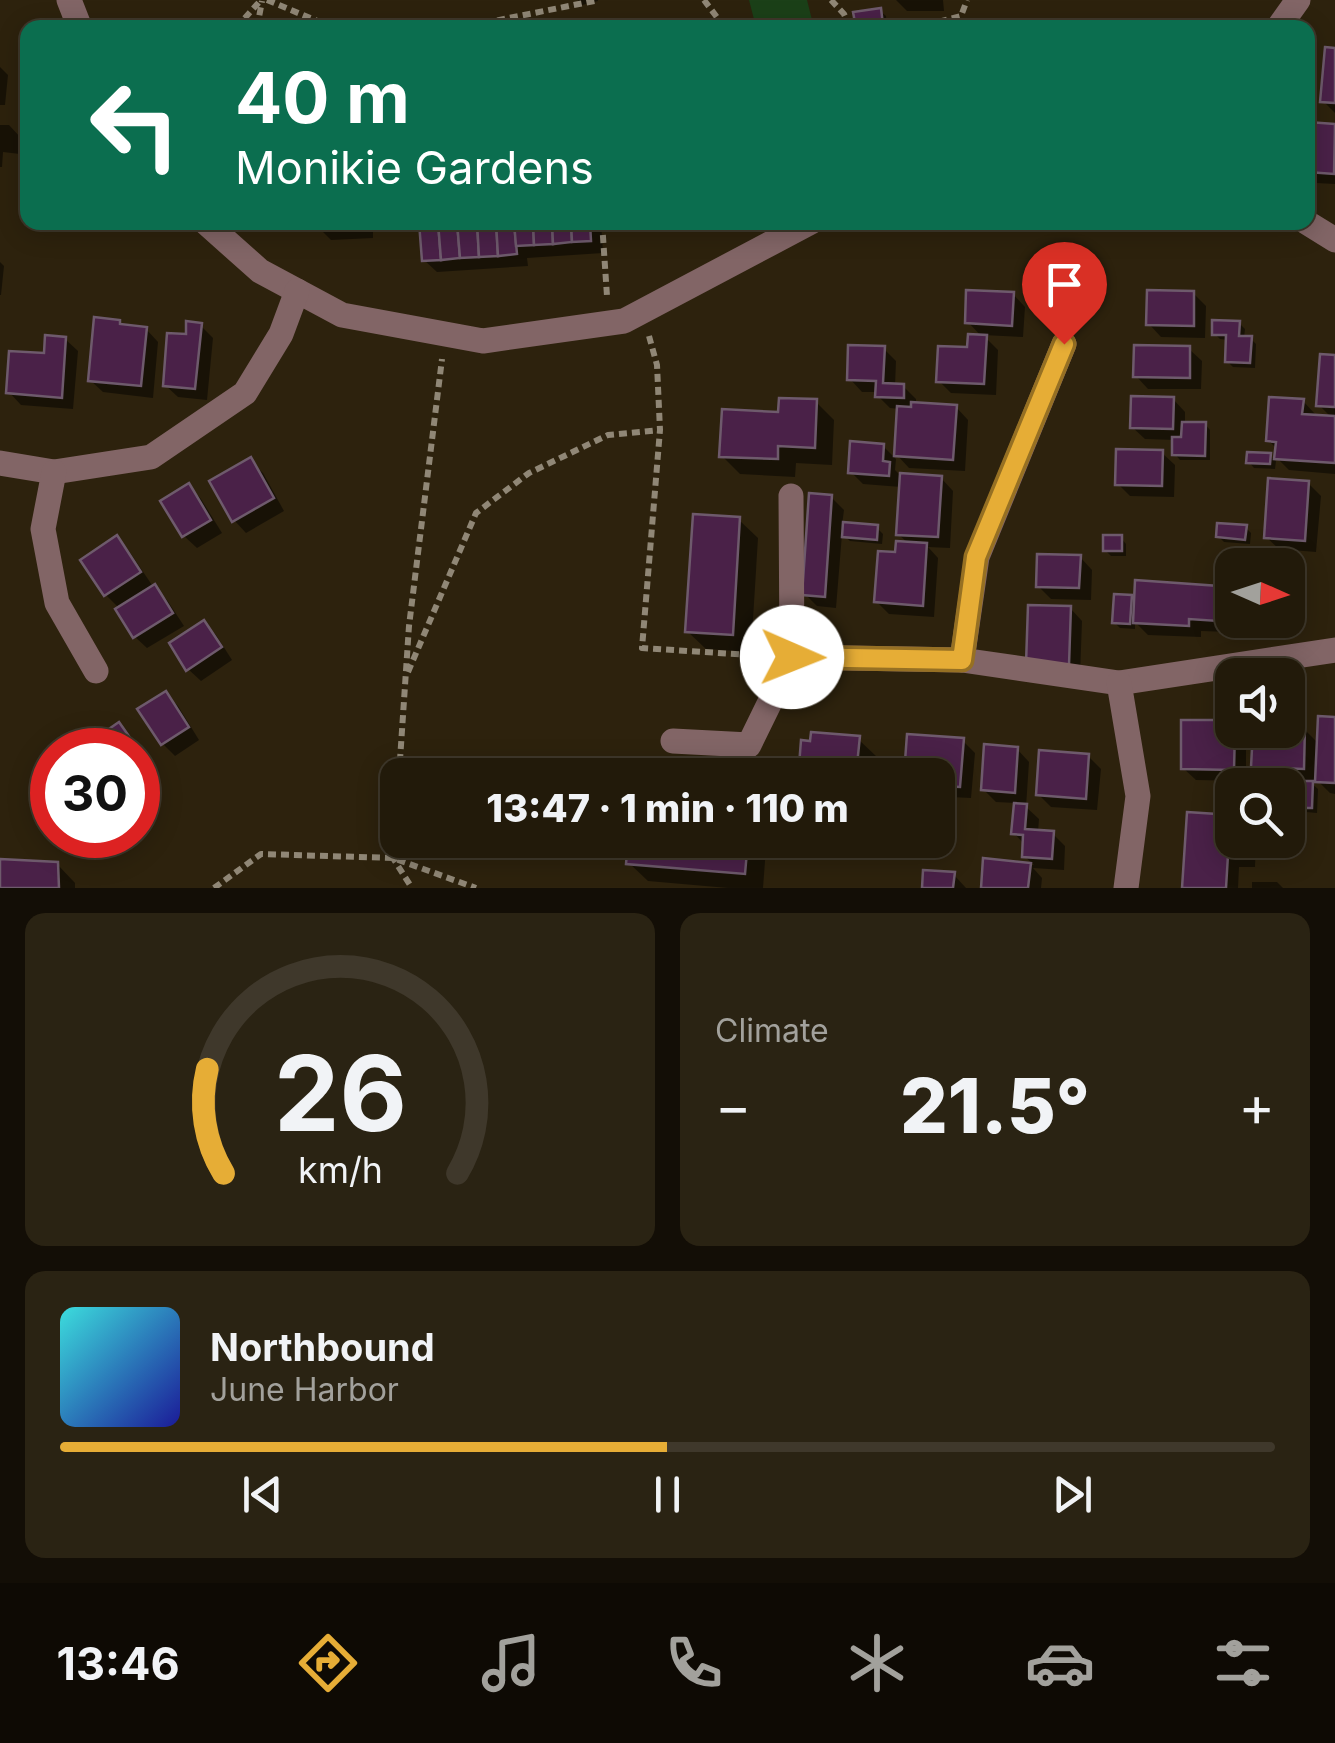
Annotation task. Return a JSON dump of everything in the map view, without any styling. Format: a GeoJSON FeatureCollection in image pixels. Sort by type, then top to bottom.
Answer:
{"type":"FeatureCollection","features":[{"type":"Feature","properties":{"kind":"street"},"geometry":{"type":"LineString","coordinates":[[214,230],[260,272],[342,315],[483,341],[624,320],[797,230]]}},
{"type":"Feature","properties":{"kind":"street"},"geometry":{"type":"LineString","coordinates":[[0,463],[54,472],[152,456],[245,393],[281,334],[297,291]]}},
{"type":"Feature","properties":{"kind":"street"},"geometry":{"type":"LineString","coordinates":[[962,660],[976,557],[1064,344]]}},
{"type":"Feature","properties":{"kind":"street"},"geometry":{"type":"LineString","coordinates":[[54,472],[43,530],[56,603],[96,672]]}},
{"type":"Feature","properties":{"kind":"street"},"geometry":{"type":"LineString","coordinates":[[673,741],[749,745],[792,657],[791,496]]}},
{"type":"Feature","properties":{"kind":"street"},"geometry":{"type":"LineString","coordinates":[[792,657],[962,660],[1119,683],[1335,650]]}},
{"type":"Feature","properties":{"kind":"street"},"geometry":{"type":"LineString","coordinates":[[1119,683],[1138,796],[1126,888]]}},
{"type":"Feature","properties":{"kind":"path"},"geometry":{"type":"LineString","coordinates":[[244,20],[263,0],[314,20]]}},
{"type":"Feature","properties":{"kind":"path"},"geometry":{"type":"LineString","coordinates":[[499,20],[599,0]]}},
{"type":"Feature","properties":{"kind":"path"},"geometry":{"type":"LineString","coordinates":[[831,0],[847,20]]}},
{"type":"Feature","properties":{"kind":"path"},"geometry":{"type":"LineString","coordinates":[[945,20],[961,16],[967,0]]}},
{"type":"Feature","properties":{"kind":"path"},"geometry":{"type":"LineString","coordinates":[[602,230],[608,323]]}},
{"type":"Feature","properties":{"kind":"path"},"geometry":{"type":"LineString","coordinates":[[642,311],[657,365],[660,430],[642,648],[792,657]]}},
{"type":"Feature","properties":{"kind":"path"},"geometry":{"type":"LineString","coordinates":[[399,758],[410,626],[445,334]]}},
{"type":"Feature","properties":{"kind":"path"},"geometry":{"type":"LineString","coordinates":[[406,678],[476,513],[529,473],[608,436],[660,430]]}},
{"type":"Feature","properties":{"kind":"path"},"geometry":{"type":"LineString","coordinates":[[214,888],[262,854],[380,858]]}},
{"type":"Feature","properties":{"kind":"path"},"geometry":{"type":"LineString","coordinates":[[392,858],[412,888]]}},
{"type":"Feature","properties":{"kind":"path"},"geometry":{"type":"LineString","coordinates":[[392,858],[476,888]]}},
{"type":"Feature","properties":{"kind":"green space"},"geometry":{"type":"Polygon","coordinates":[[[749,0],[807,0],[812,20],[754,20],[749,0]]]}},
{"type":"Feature","properties":{"kind":"building"},"geometry":{"type":"Polygon","coordinates":[[[881,8],[882,20],[854,20],[853,12],[881,8]]]}},
{"type":"Feature","properties":{"kind":"building"},"geometry":{"type":"Polygon","coordinates":[[[1325,47],[1335,48],[1335,103],[1320,102],[1325,47]]]}},
{"type":"Feature","properties":{"kind":"building"},"geometry":{"type":"Polygon","coordinates":[[[1315,123],[1335,124],[1334,174],[1315,173],[1315,123]]]}},
{"type":"Feature","properties":{"kind":"building"},"geometry":{"type":"Polygon","coordinates":[[[420,230],[439,230],[441,260],[422,261],[420,230]]]}},
{"type":"Feature","properties":{"kind":"building"},"geometry":{"type":"Polygon","coordinates":[[[439,230],[458,230],[460,258],[441,260],[439,230]]]}},
{"type":"Feature","properties":{"kind":"building"},"geometry":{"type":"Polygon","coordinates":[[[458,230],[477,230],[479,257],[460,258],[458,230]]]}},
{"type":"Feature","properties":{"kind":"building"},"geometry":{"type":"Polygon","coordinates":[[[477,230],[496,230],[498,256],[479,257],[477,230]]]}},
{"type":"Feature","properties":{"kind":"building"},"geometry":{"type":"Polygon","coordinates":[[[496,230],[515,230],[517,254],[498,256],[496,230]]]}},
{"type":"Feature","properties":{"kind":"building"},"geometry":{"type":"Polygon","coordinates":[[[515,230],[533,230],[534,245],[516,246],[515,230]]]}},
{"type":"Feature","properties":{"kind":"building"},"geometry":{"type":"Polygon","coordinates":[[[533,230],[552,230],[553,244],[534,245],[533,230]]]}},
{"type":"Feature","properties":{"kind":"building"},"geometry":{"type":"Polygon","coordinates":[[[552,230],[571,230],[572,242],[553,244],[552,230]]]}},
{"type":"Feature","properties":{"kind":"building"},"geometry":{"type":"Polygon","coordinates":[[[571,230],[590,230],[591,241],[572,242],[571,230]]]}},
{"type":"Feature","properties":{"kind":"building"},"geometry":{"type":"Polygon","coordinates":[[[966,290],[1014,292],[1012,326],[965,323],[966,290]]]}},
{"type":"Feature","properties":{"kind":"building"},"geometry":{"type":"Polygon","coordinates":[[[1147,290],[1194,291],[1194,326],[1146,325],[1147,290]]]}},
{"type":"Feature","properties":{"kind":"building"},"geometry":{"type":"Polygon","coordinates":[[[94,317],[147,327],[141,386],[88,381],[94,317]]]}},
{"type":"Feature","properties":{"kind":"building"},"geometry":{"type":"Polygon","coordinates":[[[1212,320],[1240,321],[1239,336],[1252,336],[1250,363],[1225,362],[1226,335],[1212,335],[1212,320]]]}},
{"type":"Feature","properties":{"kind":"building"},"geometry":{"type":"Polygon","coordinates":[[[186,321],[202,323],[195,389],[163,386],[167,333],[186,334],[186,321]]]}},
{"type":"Feature","properties":{"kind":"building"},"geometry":{"type":"Polygon","coordinates":[[[968,334],[987,335],[984,384],[936,382],[938,346],[967,347],[968,334]]]}},
{"type":"Feature","properties":{"kind":"building"},"geometry":{"type":"Polygon","coordinates":[[[45,335],[66,337],[62,398],[6,393],[9,351],[44,353],[45,335]]]}},
{"type":"Feature","properties":{"kind":"building"},"geometry":{"type":"Polygon","coordinates":[[[848,345],[885,346],[883,383],[904,384],[904,398],[875,397],[876,381],[847,380],[848,345]]]}},
{"type":"Feature","properties":{"kind":"building"},"geometry":{"type":"Polygon","coordinates":[[[1134,345],[1190,346],[1190,378],[1133,377],[1134,345]]]}},
{"type":"Feature","properties":{"kind":"building"},"geometry":{"type":"Polygon","coordinates":[[[1320,354],[1335,355],[1335,407],[1316,406],[1320,354]]]}},
{"type":"Feature","properties":{"kind":"building"},"geometry":{"type":"Polygon","coordinates":[[[1131,396],[1174,397],[1173,429],[1130,428],[1131,396]]]}},
{"type":"Feature","properties":{"kind":"building"},"geometry":{"type":"Polygon","coordinates":[[[1269,397],[1304,399],[1302,414],[1335,416],[1335,463],[1274,459],[1276,442],[1266,441],[1269,397]]]}},
{"type":"Feature","properties":{"kind":"building"},"geometry":{"type":"Polygon","coordinates":[[[779,398],[817,399],[815,448],[778,446],[778,459],[719,457],[722,409],[778,412],[779,398]]]}},
{"type":"Feature","properties":{"kind":"building"},"geometry":{"type":"Polygon","coordinates":[[[911,402],[957,405],[953,460],[894,456],[897,406],[911,407],[911,402]]]}},
{"type":"Feature","properties":{"kind":"building"},"geometry":{"type":"Polygon","coordinates":[[[1182,422],[1206,422],[1205,456],[1172,455],[1172,437],[1181,437],[1182,422]]]}},
{"type":"Feature","properties":{"kind":"building"},"geometry":{"type":"Polygon","coordinates":[[[850,441],[884,444],[883,461],[890,462],[889,476],[848,473],[850,441]]]}},
{"type":"Feature","properties":{"kind":"building"},"geometry":{"type":"Polygon","coordinates":[[[1116,449],[1163,450],[1162,486],[1115,485],[1116,449]]]}},
{"type":"Feature","properties":{"kind":"building"},"geometry":{"type":"Polygon","coordinates":[[[1247,452],[1271,453],[1270,464],[1246,463],[1247,452]]]}},
{"type":"Feature","properties":{"kind":"building"},"geometry":{"type":"Polygon","coordinates":[[[251,457],[274,498],[232,522],[209,481],[251,457]]]}},
{"type":"Feature","properties":{"kind":"building"},"geometry":{"type":"Polygon","coordinates":[[[900,473],[942,476],[938,537],[896,535],[900,473]]]}},
{"type":"Feature","properties":{"kind":"building"},"geometry":{"type":"Polygon","coordinates":[[[1268,478],[1309,481],[1305,541],[1264,538],[1268,478]]]}},
{"type":"Feature","properties":{"kind":"building"},"geometry":{"type":"Polygon","coordinates":[[[189,483],[211,520],[182,537],[160,501],[189,483]]]}},
{"type":"Feature","properties":{"kind":"building"},"geometry":{"type":"Polygon","coordinates":[[[809,493],[832,495],[825,597],[802,595],[809,493]]]}},
{"type":"Feature","properties":{"kind":"building"},"geometry":{"type":"Polygon","coordinates":[[[693,514],[740,517],[733,635],[685,632],[693,514]]]}},
{"type":"Feature","properties":{"kind":"building"},"geometry":{"type":"Polygon","coordinates":[[[843,522],[878,525],[877,540],[842,537],[843,522]]]}},
{"type":"Feature","properties":{"kind":"building"},"geometry":{"type":"Polygon","coordinates":[[[1217,523],[1247,525],[1245,540],[1216,537],[1217,523]]]}},
{"type":"Feature","properties":{"kind":"building"},"geometry":{"type":"Polygon","coordinates":[[[117,535],[141,572],[104,596],[80,560],[117,535]]]}},
{"type":"Feature","properties":{"kind":"building"},"geometry":{"type":"Polygon","coordinates":[[[1103,535],[1122,535],[1122,551],[1103,551],[1103,535]]]}},
{"type":"Feature","properties":{"kind":"building"},"geometry":{"type":"Polygon","coordinates":[[[896,541],[927,543],[923,606],[874,602],[878,551],[895,552],[896,541]]]}},
{"type":"Feature","properties":{"kind":"building"},"geometry":{"type":"Polygon","coordinates":[[[1037,554],[1081,555],[1079,588],[1036,587],[1037,554]]]}},
{"type":"Feature","properties":{"kind":"building"},"geometry":{"type":"Polygon","coordinates":[[[1135,580],[1215,586],[1215,621],[1189,619],[1189,626],[1133,623],[1135,580]]]}},
{"type":"Feature","properties":{"kind":"building"},"geometry":{"type":"Polygon","coordinates":[[[155,584],[173,613],[133,638],[115,609],[155,584]]]}},
{"type":"Feature","properties":{"kind":"building"},"geometry":{"type":"Polygon","coordinates":[[[1114,594],[1132,595],[1130,624],[1112,623],[1114,594]]]}},
{"type":"Feature","properties":{"kind":"building"},"geometry":{"type":"Polygon","coordinates":[[[1028,605],[1071,606],[1069,665],[1026,664],[1028,605]]]}},
{"type":"Feature","properties":{"kind":"building"},"geometry":{"type":"Polygon","coordinates":[[[204,620],[222,647],[186,671],[169,643],[204,620]]]}},
{"type":"Feature","properties":{"kind":"building"},"geometry":{"type":"Polygon","coordinates":[[[166,691],[189,727],[161,745],[160,728],[150,728],[137,709],[166,691]]]}},
{"type":"Feature","properties":{"kind":"building"},"geometry":{"type":"Polygon","coordinates":[[[1318,716],[1335,717],[1335,783],[1315,782],[1318,716]]]}},
{"type":"Feature","properties":{"kind":"building"},"geometry":{"type":"Polygon","coordinates":[[[1181,720],[1215,720],[1215,748],[1235,748],[1234,768],[1181,769],[1181,720]]]}},
{"type":"Feature","properties":{"kind":"building"},"geometry":{"type":"Polygon","coordinates":[[[811,732],[860,736],[858,758],[800,758],[801,740],[810,741],[811,732]]]}},
{"type":"Feature","properties":{"kind":"building"},"geometry":{"type":"Polygon","coordinates":[[[907,734],[964,738],[960,787],[955,787],[955,758],[905,758],[907,734]]]}},
{"type":"Feature","properties":{"kind":"building"},"geometry":{"type":"Polygon","coordinates":[[[984,744],[1018,747],[1015,793],[981,790],[984,744]]]}},
{"type":"Feature","properties":{"kind":"building"},"geometry":{"type":"Polygon","coordinates":[[[1252,748],[1304,748],[1304,768],[1251,767],[1252,748]]]}},
{"type":"Feature","properties":{"kind":"building"},"geometry":{"type":"Polygon","coordinates":[[[1039,750],[1089,754],[1086,799],[1036,795],[1039,750]]]}},
{"type":"Feature","properties":{"kind":"building"},"geometry":{"type":"Polygon","coordinates":[[[1305,781],[1313,781],[1312,808],[1305,808],[1305,781]]]}},
{"type":"Feature","properties":{"kind":"building"},"geometry":{"type":"Polygon","coordinates":[[[1014,803],[1027,804],[1025,829],[1054,831],[1052,859],[1022,857],[1023,835],[1011,834],[1014,803]]]}},
{"type":"Feature","properties":{"kind":"building"},"geometry":{"type":"Polygon","coordinates":[[[1187,812],[1215,814],[1215,858],[1228,858],[1226,888],[1182,888],[1187,812]]]}},
{"type":"Feature","properties":{"kind":"building"},"geometry":{"type":"Polygon","coordinates":[[[626,858],[746,858],[745,874],[626,864],[626,858]]]}},
{"type":"Feature","properties":{"kind":"building"},"geometry":{"type":"Polygon","coordinates":[[[983,858],[1031,863],[1028,888],[981,888],[983,858]]]}},
{"type":"Feature","properties":{"kind":"building"},"geometry":{"type":"Polygon","coordinates":[[[0,859],[58,862],[59,888],[0,888],[0,859]]]}},
{"type":"Feature","properties":{"kind":"building"},"geometry":{"type":"Polygon","coordinates":[[[923,870],[955,872],[953,888],[922,888],[923,870]]]}},
{"type":"Feature","properties":{"kind":"route"},"geometry":{"type":"LineString","coordinates":[[792,657],[962,660],[976,557],[1064,344]]}}]}
